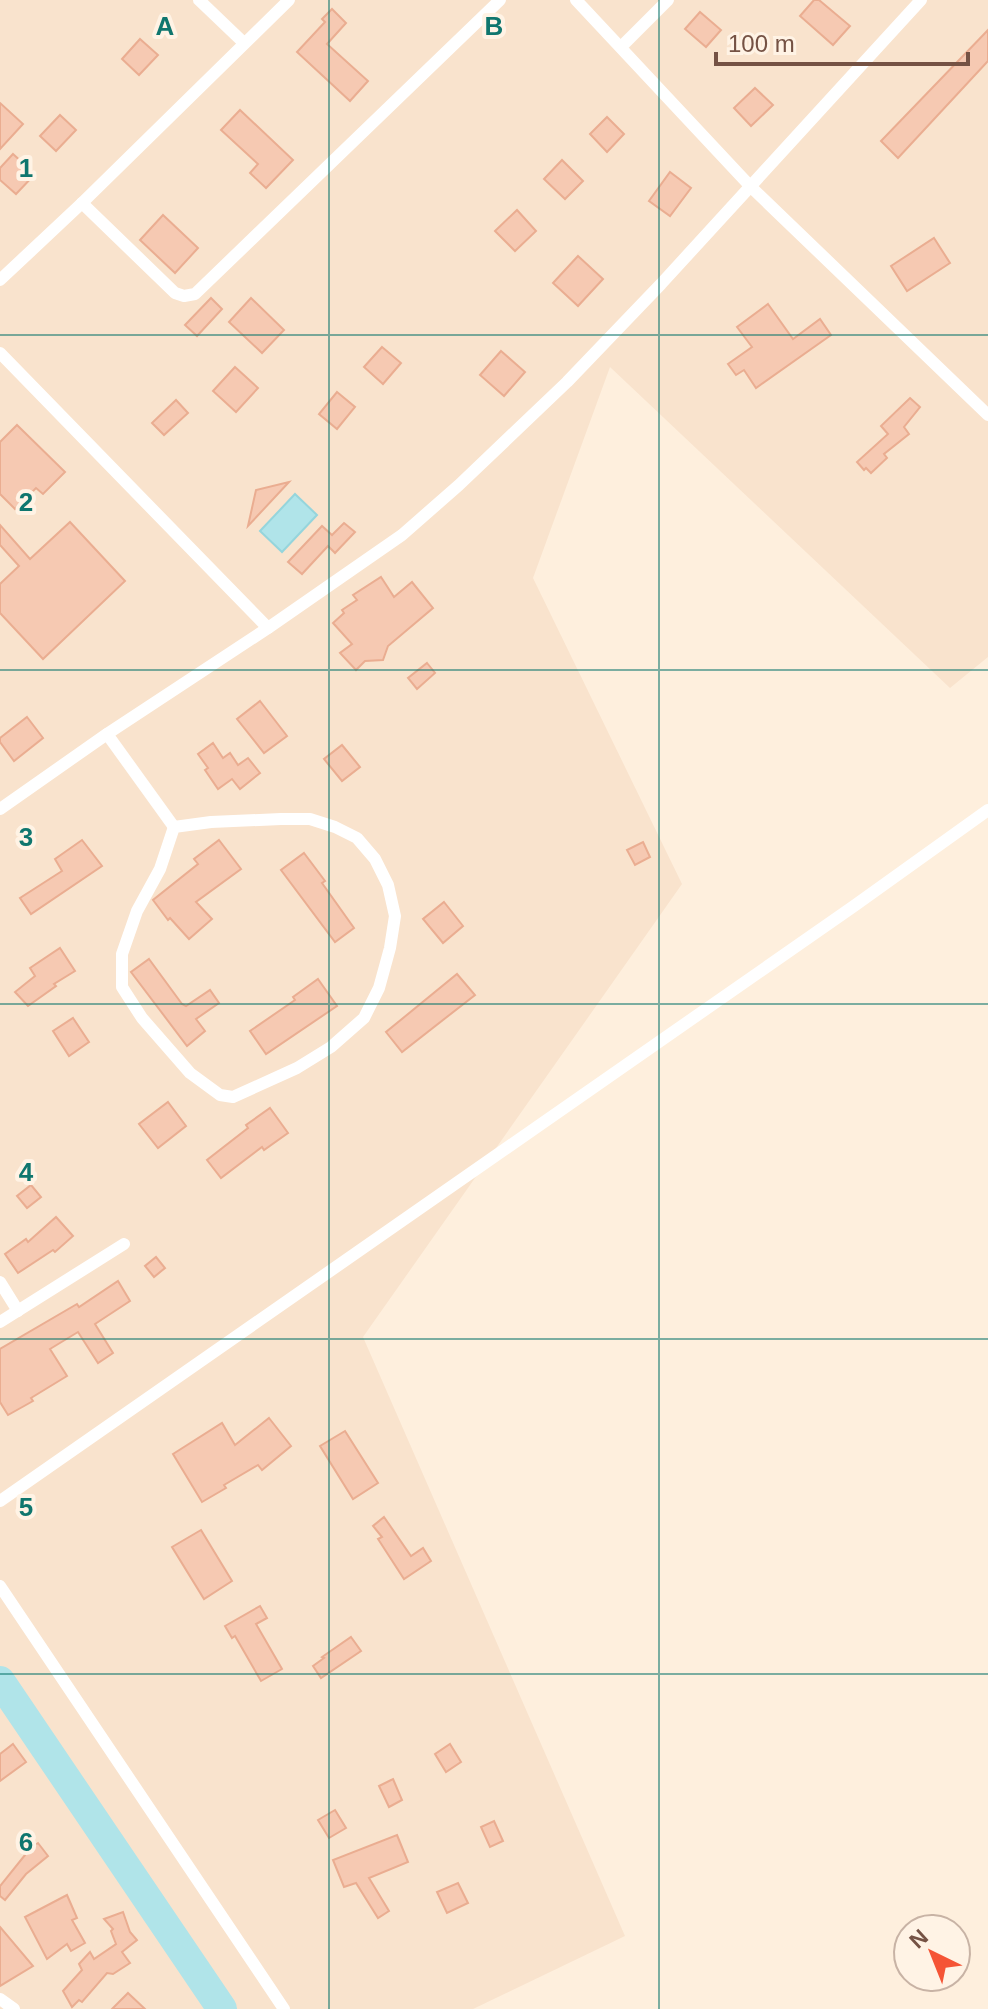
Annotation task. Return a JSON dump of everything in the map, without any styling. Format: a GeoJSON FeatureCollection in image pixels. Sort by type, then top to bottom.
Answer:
{"type":"FeatureCollection","features":[{"type":"Feature","properties":{"kind":"street"},"geometry":{"type":"LineString","coordinates":[[199,0],[244,43]]}},
{"type":"Feature","properties":{"kind":"street"},"geometry":{"type":"LineString","coordinates":[[0,280],[289,0]]}},
{"type":"Feature","properties":{"kind":"street"},"geometry":{"type":"LineString","coordinates":[[82,203],[175,293],[184,296],[195,294],[500,0]]}},
{"type":"Feature","properties":{"kind":"street"},"geometry":{"type":"LineString","coordinates":[[576,0],[751,187],[988,415]]}},
{"type":"Feature","properties":{"kind":"street"},"geometry":{"type":"LineString","coordinates":[[621,47],[668,0]]}},
{"type":"Feature","properties":{"kind":"street"},"geometry":{"type":"LineString","coordinates":[[0,809],[402,535],[459,485],[567,382],[751,187],[921,0]]}},
{"type":"Feature","properties":{"kind":"street"},"geometry":{"type":"LineString","coordinates":[[0,353],[268,628]]}},
{"type":"Feature","properties":{"kind":"street"},"geometry":{"type":"LineString","coordinates":[[107,734],[174,827]]}},
{"type":"Feature","properties":{"kind":"street"},"geometry":{"type":"LineString","coordinates":[[0,1501],[988,810]]}},
{"type":"Feature","properties":{"kind":"street"},"geometry":{"type":"LineString","coordinates":[[281,819],[310,819],[335,827],[357,838],[375,859],[388,885],[395,916],[379,988],[364,1018],[331,1047],[297,1068],[233,1097],[220,1095],[190,1073],[142,1018],[122,987],[122,954],[137,911],[160,869],[174,827],[281,819]]}},
{"type":"Feature","properties":{"kind":"street"},"geometry":{"type":"LineString","coordinates":[[0,1322],[124,1244]]}},
{"type":"Feature","properties":{"kind":"street"},"geometry":{"type":"LineString","coordinates":[[0,1282],[18,1311]]}},
{"type":"Feature","properties":{"kind":"street"},"geometry":{"type":"LineString","coordinates":[[0,1586],[284,2009]]}},
{"type":"Feature","properties":{"kind":"street"},"geometry":{"type":"LineString","coordinates":[[0,1999],[14,2009]]}},
{"type":"Feature","properties":{"kind":"shaded area"},"geometry":{"type":"Polygon","coordinates":[[[0,0],[988,0],[988,657],[950,688],[610,367],[533,578],[682,884],[363,1337],[625,1936],[473,2009],[0,2009],[0,0]]]}},
{"type":"Feature","properties":{"kind":"water"},"geometry":{"type":"Polygon","coordinates":[[[295,494],[317,515],[282,552],[260,531],[295,494]]]}},
{"type":"Feature","properties":{"kind":"building"},"geometry":{"type":"Polygon","coordinates":[[[814,0],[819,0],[850,26],[833,45],[800,16],[814,0]]]}},
{"type":"Feature","properties":{"kind":"building"},"geometry":{"type":"Polygon","coordinates":[[[332,9],[346,23],[327,44],[368,81],[350,101],[297,52],[325,22],[322,19],[332,9]]]}},
{"type":"Feature","properties":{"kind":"building"},"geometry":{"type":"Polygon","coordinates":[[[700,12],[721,30],[706,47],[685,29],[700,12]]]}},
{"type":"Feature","properties":{"kind":"building"},"geometry":{"type":"Polygon","coordinates":[[[988,30],[988,61],[898,158],[881,141],[988,30]]]}},
{"type":"Feature","properties":{"kind":"building"},"geometry":{"type":"Polygon","coordinates":[[[140,39],[158,55],[139,75],[122,59],[140,39]]]}},
{"type":"Feature","properties":{"kind":"building"},"geometry":{"type":"Polygon","coordinates":[[[755,88],[773,105],[751,126],[734,108],[755,88]]]}},
{"type":"Feature","properties":{"kind":"building"},"geometry":{"type":"Polygon","coordinates":[[[0,103],[23,124],[0,149],[0,103]]]}},
{"type":"Feature","properties":{"kind":"building"},"geometry":{"type":"Polygon","coordinates":[[[240,110],[293,160],[266,188],[250,173],[258,164],[221,130],[240,110]]]}},
{"type":"Feature","properties":{"kind":"building"},"geometry":{"type":"Polygon","coordinates":[[[60,115],[76,130],[56,151],[40,136],[60,115]]]}},
{"type":"Feature","properties":{"kind":"building"},"geometry":{"type":"Polygon","coordinates":[[[607,117],[624,134],[607,152],[590,134],[607,117]]]}},
{"type":"Feature","properties":{"kind":"building"},"geometry":{"type":"Polygon","coordinates":[[[13,154],[35,174],[16,194],[0,180],[0,168],[13,154]]]}},
{"type":"Feature","properties":{"kind":"building"},"geometry":{"type":"Polygon","coordinates":[[[562,160],[583,181],[565,199],[544,179],[562,160]]]}},
{"type":"Feature","properties":{"kind":"building"},"geometry":{"type":"Polygon","coordinates":[[[670,172],[691,188],[670,216],[649,201],[670,172]]]}},
{"type":"Feature","properties":{"kind":"building"},"geometry":{"type":"Polygon","coordinates":[[[517,210],[536,231],[515,251],[495,231],[517,210]]]}},
{"type":"Feature","properties":{"kind":"building"},"geometry":{"type":"Polygon","coordinates":[[[163,215],[198,248],[175,273],[140,240],[163,215]]]}},
{"type":"Feature","properties":{"kind":"building"},"geometry":{"type":"Polygon","coordinates":[[[934,238],[950,263],[907,291],[891,266],[934,238]]]}},
{"type":"Feature","properties":{"kind":"building"},"geometry":{"type":"Polygon","coordinates":[[[578,256],[603,279],[578,306],[553,283],[578,256]]]}},
{"type":"Feature","properties":{"kind":"building"},"geometry":{"type":"Polygon","coordinates":[[[211,298],[222,309],[197,336],[185,325],[211,298]]]}},
{"type":"Feature","properties":{"kind":"building"},"geometry":{"type":"Polygon","coordinates":[[[251,298],[284,330],[262,353],[229,322],[251,298]]]}},
{"type":"Feature","properties":{"kind":"building"},"geometry":{"type":"Polygon","coordinates":[[[768,304],[793,339],[820,319],[831,335],[756,388],[744,370],[736,375],[728,364],[752,347],[737,327],[768,304]]]}},
{"type":"Feature","properties":{"kind":"building"},"geometry":{"type":"Polygon","coordinates":[[[382,347],[401,363],[383,384],[364,367],[382,347]]]}},
{"type":"Feature","properties":{"kind":"building"},"geometry":{"type":"Polygon","coordinates":[[[501,351],[525,372],[504,396],[480,375],[501,351]]]}},
{"type":"Feature","properties":{"kind":"building"},"geometry":{"type":"Polygon","coordinates":[[[235,367],[258,388],[236,412],[213,391],[235,367]]]}},
{"type":"Feature","properties":{"kind":"building"},"geometry":{"type":"Polygon","coordinates":[[[337,392],[355,407],[337,429],[319,414],[337,392]]]}},
{"type":"Feature","properties":{"kind":"building"},"geometry":{"type":"Polygon","coordinates":[[[910,398],[920,407],[904,427],[909,434],[884,454],[887,458],[871,473],[866,468],[864,470],[857,462],[888,434],[881,426],[910,398]]]}},
{"type":"Feature","properties":{"kind":"building"},"geometry":{"type":"Polygon","coordinates":[[[176,400],[188,413],[164,435],[152,423],[176,400]]]}},
{"type":"Feature","properties":{"kind":"building"},"geometry":{"type":"Polygon","coordinates":[[[17,425],[65,472],[43,494],[36,488],[15,509],[0,494],[0,442],[17,425]]]}},
{"type":"Feature","properties":{"kind":"building"},"geometry":{"type":"Polygon","coordinates":[[[289,482],[248,526],[256,490],[289,482]]]}},
{"type":"Feature","properties":{"kind":"building"},"geometry":{"type":"Polygon","coordinates":[[[70,522],[125,581],[43,659],[0,613],[0,584],[19,566],[0,545],[0,525],[30,559],[70,522]]]}},
{"type":"Feature","properties":{"kind":"building"},"geometry":{"type":"Polygon","coordinates":[[[344,523],[355,532],[335,553],[328,546],[302,574],[288,562],[322,526],[332,535],[344,523]]]}},
{"type":"Feature","properties":{"kind":"building"},"geometry":{"type":"Polygon","coordinates":[[[381,577],[394,597],[412,582],[433,608],[388,646],[383,660],[365,661],[356,670],[340,653],[352,644],[333,623],[344,613],[342,610],[357,600],[353,595],[381,577]]]}},
{"type":"Feature","properties":{"kind":"building"},"geometry":{"type":"Polygon","coordinates":[[[427,663],[435,673],[417,689],[408,678],[427,663]]]}},
{"type":"Feature","properties":{"kind":"building"},"geometry":{"type":"Polygon","coordinates":[[[260,701],[287,736],[264,753],[237,719],[260,701]]]}},
{"type":"Feature","properties":{"kind":"building"},"geometry":{"type":"Polygon","coordinates":[[[27,717],[43,738],[14,761],[0,738],[27,717]]]}},
{"type":"Feature","properties":{"kind":"building"},"geometry":{"type":"Polygon","coordinates":[[[213,743],[223,758],[230,753],[238,765],[248,758],[260,773],[240,789],[232,779],[218,789],[198,754],[213,743]]]}},
{"type":"Feature","properties":{"kind":"building"},"geometry":{"type":"Polygon","coordinates":[[[342,745],[360,767],[342,781],[324,759],[342,745]]]}},
{"type":"Feature","properties":{"kind":"building"},"geometry":{"type":"Polygon","coordinates":[[[82,840],[102,866],[31,914],[20,898],[62,871],[55,859],[82,840]]]}},
{"type":"Feature","properties":{"kind":"building"},"geometry":{"type":"Polygon","coordinates":[[[219,840],[241,869],[196,902],[212,919],[189,939],[170,918],[168,920],[153,900],[198,864],[194,859],[219,840]]]}},
{"type":"Feature","properties":{"kind":"building"},"geometry":{"type":"Polygon","coordinates":[[[643,842],[650,857],[635,865],[627,850],[643,842]]]}},
{"type":"Feature","properties":{"kind":"building"},"geometry":{"type":"Polygon","coordinates":[[[304,853],[354,928],[335,942],[281,870],[304,853]]]}},
{"type":"Feature","properties":{"kind":"building"},"geometry":{"type":"Polygon","coordinates":[[[444,902],[463,926],[443,943],[423,919],[444,902]]]}},
{"type":"Feature","properties":{"kind":"building"},"geometry":{"type":"Polygon","coordinates":[[[60,948],[75,971],[28,1006],[15,992],[35,976],[30,968],[60,948]]]}},
{"type":"Feature","properties":{"kind":"building"},"geometry":{"type":"Polygon","coordinates":[[[149,959],[182,1004],[186,1006],[210,990],[219,1003],[196,1019],[205,1031],[187,1046],[131,972],[149,959]]]}},
{"type":"Feature","properties":{"kind":"building"},"geometry":{"type":"Polygon","coordinates":[[[457,974],[475,995],[402,1052],[386,1032],[457,974]]]}},
{"type":"Feature","properties":{"kind":"building"},"geometry":{"type":"Polygon","coordinates":[[[318,979],[337,1006],[266,1054],[250,1031],[295,1000],[293,997],[318,979]]]}},
{"type":"Feature","properties":{"kind":"building"},"geometry":{"type":"Polygon","coordinates":[[[73,1018],[89,1042],[69,1056],[53,1031],[73,1018]]]}},
{"type":"Feature","properties":{"kind":"building"},"geometry":{"type":"Polygon","coordinates":[[[168,1102],[186,1126],[158,1148],[139,1124],[168,1102]]]}},
{"type":"Feature","properties":{"kind":"building"},"geometry":{"type":"Polygon","coordinates":[[[270,1108],[288,1133],[264,1150],[262,1147],[221,1178],[207,1160],[270,1108]]]}},
{"type":"Feature","properties":{"kind":"building"},"geometry":{"type":"Polygon","coordinates":[[[31,1185],[41,1197],[27,1208],[17,1196],[31,1185]]]}},
{"type":"Feature","properties":{"kind":"building"},"geometry":{"type":"Polygon","coordinates":[[[56,1217],[73,1236],[55,1252],[53,1250],[18,1273],[5,1254],[26,1239],[28,1242],[56,1217]]]}},
{"type":"Feature","properties":{"kind":"building"},"geometry":{"type":"Polygon","coordinates":[[[156,1257],[165,1268],[154,1277],[145,1266],[156,1257]]]}},
{"type":"Feature","properties":{"kind":"building"},"geometry":{"type":"Polygon","coordinates":[[[118,1281],[130,1301],[95,1324],[113,1353],[98,1363],[78,1332],[50,1349],[67,1376],[8,1415],[0,1402],[0,1349],[77,1304],[79,1307],[118,1281]]]}},
{"type":"Feature","properties":{"kind":"building"},"geometry":{"type":"Polygon","coordinates":[[[269,1418],[291,1446],[262,1470],[258,1465],[202,1502],[173,1454],[222,1423],[235,1445],[269,1418]]]}},
{"type":"Feature","properties":{"kind":"building"},"geometry":{"type":"Polygon","coordinates":[[[345,1431],[378,1483],[353,1499],[320,1446],[345,1431]]]}},
{"type":"Feature","properties":{"kind":"building"},"geometry":{"type":"Polygon","coordinates":[[[384,1517],[411,1556],[423,1548],[431,1561],[404,1579],[373,1526],[384,1517]]]}},
{"type":"Feature","properties":{"kind":"building"},"geometry":{"type":"Polygon","coordinates":[[[201,1530],[232,1581],[204,1599],[172,1547],[201,1530]]]}},
{"type":"Feature","properties":{"kind":"building"},"geometry":{"type":"Polygon","coordinates":[[[260,1606],[267,1618],[256,1624],[282,1669],[261,1681],[235,1636],[232,1638],[225,1626],[260,1606]]]}},
{"type":"Feature","properties":{"kind":"building"},"geometry":{"type":"Polygon","coordinates":[[[351,1637],[361,1651],[321,1678],[313,1666],[351,1637]]]}},
{"type":"Feature","properties":{"kind":"building"},"geometry":{"type":"Polygon","coordinates":[[[13,1744],[26,1762],[0,1781],[0,1754],[13,1744]]]}},
{"type":"Feature","properties":{"kind":"building"},"geometry":{"type":"Polygon","coordinates":[[[450,1744],[461,1762],[446,1772],[435,1754],[450,1744]]]}},
{"type":"Feature","properties":{"kind":"building"},"geometry":{"type":"Polygon","coordinates":[[[393,1779],[402,1800],[389,1807],[379,1786],[393,1779]]]}},
{"type":"Feature","properties":{"kind":"building"},"geometry":{"type":"Polygon","coordinates":[[[335,1810],[346,1828],[329,1838],[318,1820],[335,1810]]]}},
{"type":"Feature","properties":{"kind":"building"},"geometry":{"type":"Polygon","coordinates":[[[494,1821],[503,1841],[490,1847],[481,1827],[494,1821]]]}},
{"type":"Feature","properties":{"kind":"building"},"geometry":{"type":"Polygon","coordinates":[[[397,1835],[408,1862],[369,1878],[389,1911],[378,1918],[356,1883],[344,1887],[333,1860],[397,1835]]]}},
{"type":"Feature","properties":{"kind":"building"},"geometry":{"type":"Polygon","coordinates":[[[38,1843],[48,1856],[26,1874],[5,1900],[0,1896],[0,1886],[24,1853],[38,1843]]]}},
{"type":"Feature","properties":{"kind":"building"},"geometry":{"type":"Polygon","coordinates":[[[458,1883],[468,1903],[447,1913],[437,1892],[458,1883]]]}},
{"type":"Feature","properties":{"kind":"building"},"geometry":{"type":"Polygon","coordinates":[[[67,1895],[77,1918],[72,1920],[85,1943],[71,1951],[67,1944],[47,1959],[25,1917],[67,1895]]]}},
{"type":"Feature","properties":{"kind":"building"},"geometry":{"type":"Polygon","coordinates":[[[123,1912],[130,1932],[137,1940],[122,1952],[130,1963],[113,1974],[107,1973],[82,2002],[79,2000],[72,2007],[63,1991],[82,1970],[79,1964],[90,1952],[94,1959],[116,1944],[113,1929],[104,1919],[123,1912]]]}},
{"type":"Feature","properties":{"kind":"building"},"geometry":{"type":"Polygon","coordinates":[[[0,1927],[33,1966],[0,1986],[0,1927]]]}},
{"type":"Feature","properties":{"kind":"building"},"geometry":{"type":"Polygon","coordinates":[[[128,1993],[145,2009],[112,2009],[128,1993]]]}},
{"type":"Feature","properties":{"kind":"waterway"},"geometry":{"type":"LineString","coordinates":[[0,1681],[222,2009]]}}]}
